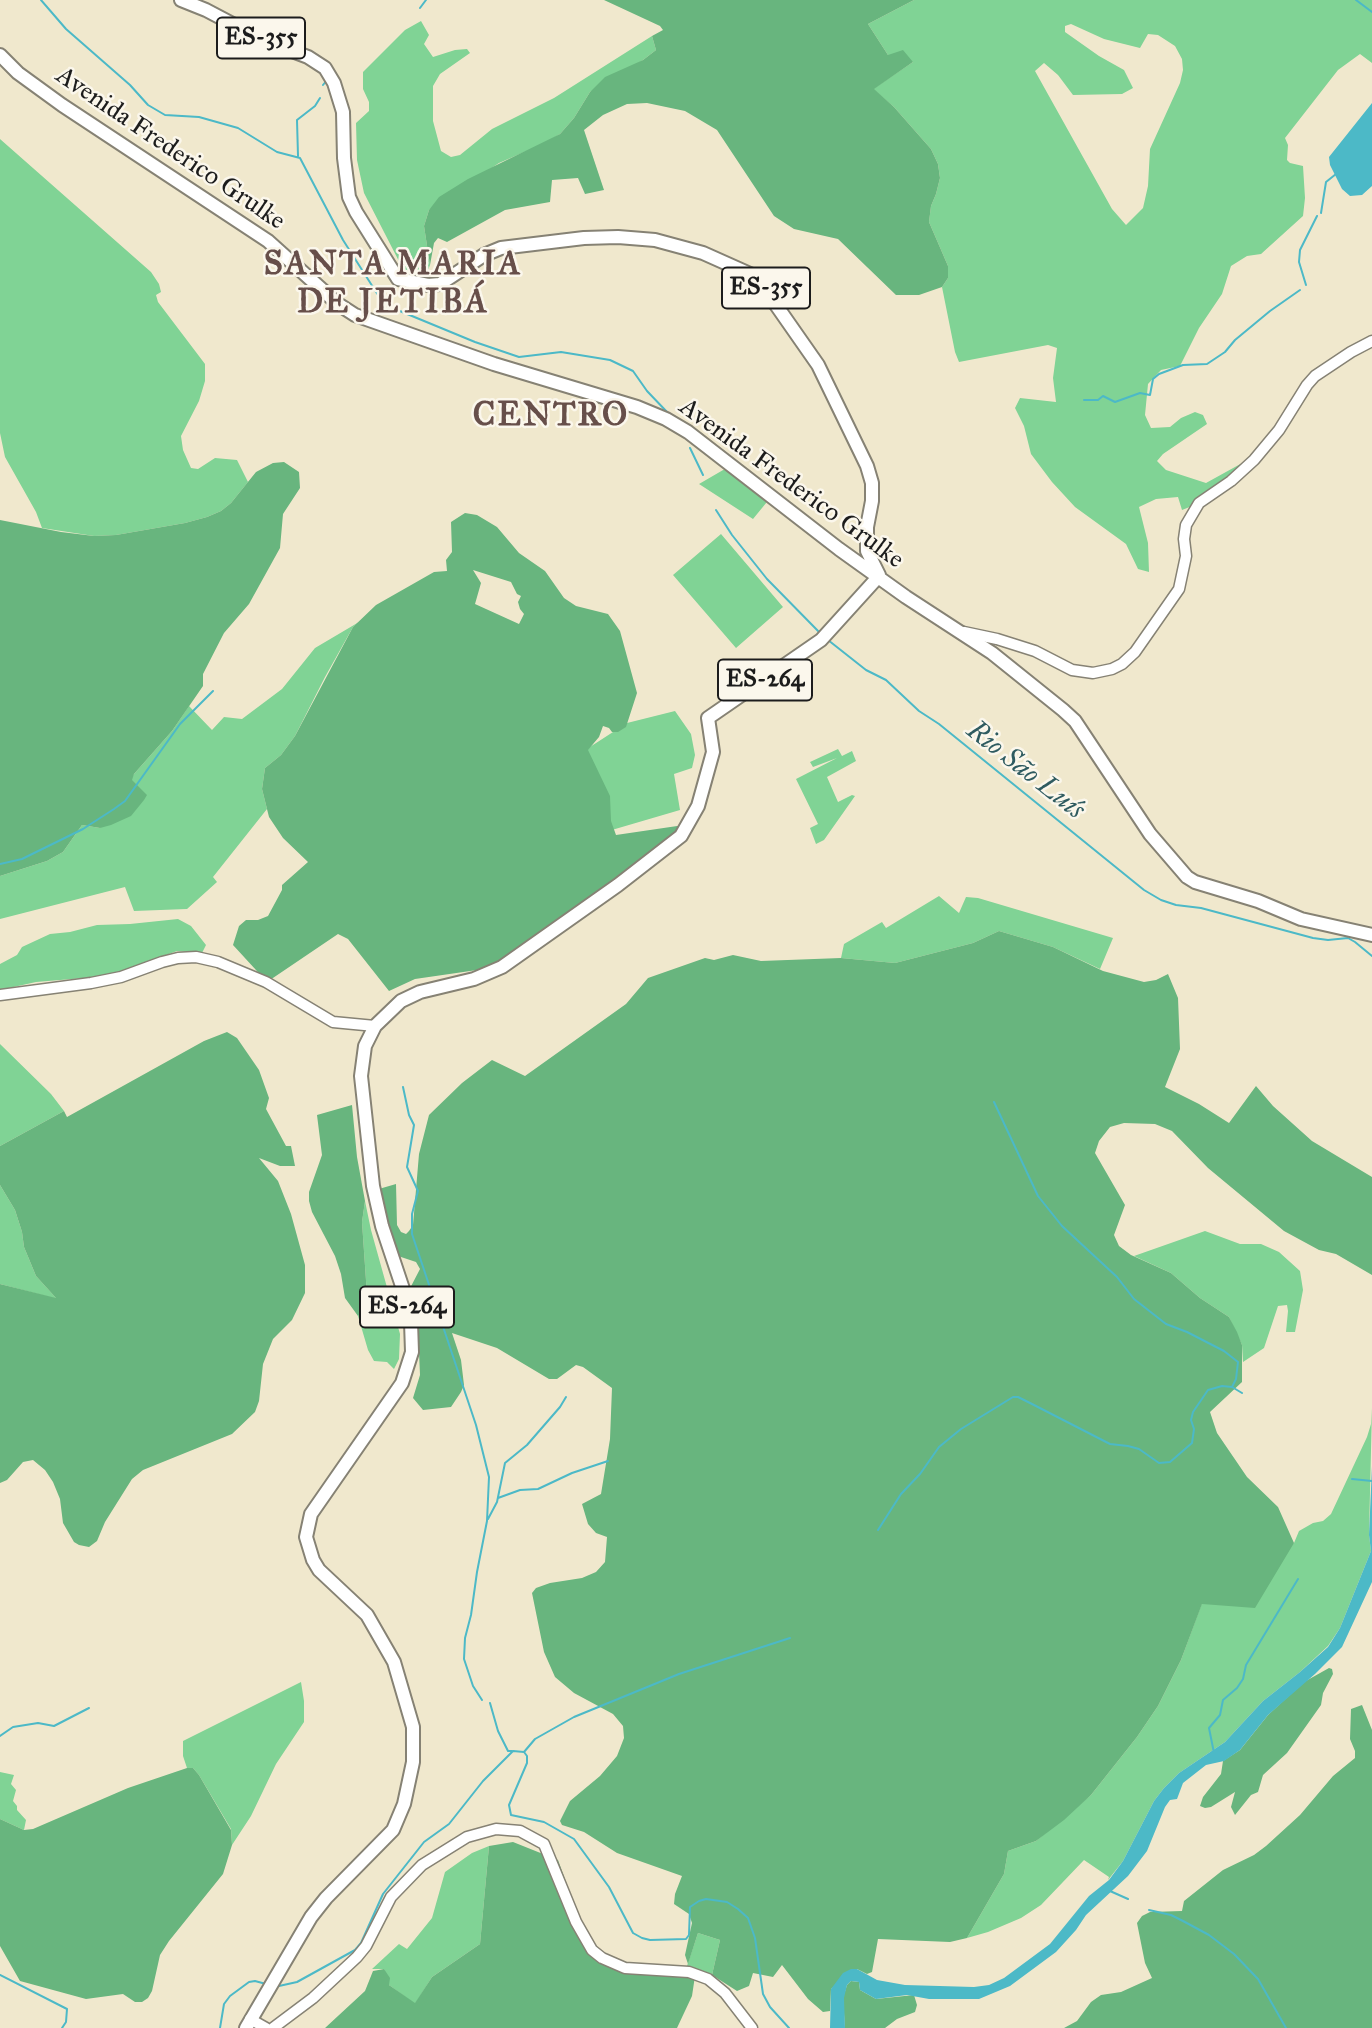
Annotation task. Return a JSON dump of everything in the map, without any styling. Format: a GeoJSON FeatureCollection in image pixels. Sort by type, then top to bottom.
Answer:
{"type":"FeatureCollection","features":[{"type":"Feature","properties":{"kind":"main road","name":"ES-355"},"geometry":{"type":"LineString","coordinates":[[181,0],[263,40],[308,57],[325,68],[334,83],[343,112],[344,158],[349,197],[398,279],[428,285],[440,284],[484,255],[501,248],[584,237],[618,237],[655,240],[703,253],[750,274],[760,282],[818,365],[867,466],[872,484],[872,501],[866,542],[867,551],[879,576]]}},
{"type":"Feature","properties":{"kind":"main road","name":"Avenida Frederico Grulke"},"geometry":{"type":"LineString","coordinates":[[0,55],[18,73],[62,105],[268,241],[338,304],[355,314],[457,352],[637,407],[666,419],[698,440],[906,597],[992,653],[1070,716],[1150,834],[1181,873],[1195,882],[1301,919],[1372,935]]}},
{"type":"Feature","properties":{"kind":"main road"},"geometry":{"type":"LineString","coordinates":[[848,554],[866,542]]}},
{"type":"Feature","properties":{"kind":"main road","name":"ES-264"},"geometry":{"type":"LineString","coordinates":[[248,2023],[311,1917],[393,1830],[404,1804],[413,1762],[413,1727],[390,1654],[367,1615],[319,1570],[306,1537],[311,1514],[402,1383],[412,1352],[411,1322],[404,1292],[382,1226],[373,1186],[361,1076],[365,1046],[375,1026],[401,1001],[420,992],[474,979],[502,967],[618,885],[681,836],[698,806],[713,752],[708,718],[826,636],[879,576]]}},
{"type":"Feature","properties":{"kind":"street"},"geometry":{"type":"LineString","coordinates":[[960,631],[1022,647],[1072,670],[1093,673],[1122,664],[1135,652],[1179,589],[1186,556],[1186,525],[1199,503],[1231,481],[1254,460],[1279,430],[1315,376],[1372,341]]}},
{"type":"Feature","properties":{"kind":"street"},"geometry":{"type":"LineString","coordinates":[[0,995],[101,981],[121,977],[162,962],[196,957],[226,965],[266,982],[333,1022],[375,1026]]}},
{"type":"Feature","properties":{"kind":"street"},"geometry":{"type":"LineString","coordinates":[[273,2028],[313,1998],[357,1957],[366,1946],[391,1897],[422,1865],[435,1854],[467,1837],[496,1829],[520,1831],[544,1844],[576,1922],[592,1950],[602,1958],[625,1968],[689,1972],[708,1979],[725,1993],[752,2028]]}},
{"type":"Feature","properties":{"kind":"street"},"geometry":{"type":"LineString","coordinates":[[248,2023],[266,2028]]}},
{"type":"Feature","properties":{"kind":"green space"},"geometry":{"type":"Polygon","coordinates":[[[604,0],[914,0],[868,24],[888,55],[903,50],[913,62],[874,89],[894,107],[931,149],[938,164],[940,178],[929,222],[948,266],[948,278],[942,287],[919,295],[896,295],[838,239],[794,229],[774,216],[717,130],[685,111],[647,103],[627,104],[603,115],[584,130],[604,190],[585,194],[578,178],[552,180],[550,202],[505,210],[447,242],[438,238],[434,243],[430,265],[424,226],[429,210],[439,197],[468,179],[560,134],[590,92],[605,77],[643,60],[656,50],[652,36],[663,30],[660,26],[604,0]]]}},
{"type":"Feature","properties":{"kind":"green space"},"geometry":{"type":"Polygon","coordinates":[[[914,0],[1372,0],[1372,63],[1360,54],[1338,70],[1285,138],[1288,145],[1287,160],[1303,166],[1303,216],[1261,254],[1247,256],[1231,266],[1222,294],[1199,328],[1180,366],[1161,370],[1148,384],[1145,415],[1151,428],[1170,427],[1195,412],[1203,415],[1207,424],[1163,454],[1157,461],[1166,470],[1206,483],[1244,462],[1248,473],[1210,499],[1182,510],[1178,497],[1156,499],[1139,507],[1148,543],[1149,572],[1138,569],[1126,544],[1075,507],[1031,454],[1024,426],[1015,408],[1020,398],[1056,402],[1053,378],[1057,348],[1048,345],[959,362],[942,287],[948,278],[948,266],[929,222],[940,178],[938,164],[931,149],[894,107],[873,89],[913,62],[888,55],[868,24],[914,0]],[[1071,24],[1065,26],[1065,32],[1124,70],[1133,88],[1122,94],[1073,95],[1058,75],[1044,63],[1035,71],[1112,209],[1126,225],[1143,208],[1148,186],[1150,149],[1180,83],[1182,59],[1175,46],[1158,35],[1148,34],[1140,48],[1104,39],[1071,24]]]}},
{"type":"Feature","properties":{"kind":"green space"},"geometry":{"type":"Polygon","coordinates":[[[421,21],[429,35],[424,44],[433,57],[455,50],[467,49],[470,53],[440,74],[433,86],[433,121],[441,151],[451,157],[460,155],[492,129],[554,98],[652,36],[656,50],[590,92],[560,134],[499,163],[429,210],[424,226],[430,265],[428,270],[421,272],[419,280],[405,273],[364,193],[357,160],[356,123],[369,111],[369,102],[363,89],[363,72],[405,30],[421,21]]]}},
{"type":"Feature","properties":{"kind":"green space"},"geometry":{"type":"Polygon","coordinates":[[[0,139],[151,272],[159,284],[161,292],[156,295],[158,302],[205,364],[205,381],[199,401],[181,436],[183,450],[191,468],[198,469],[215,458],[237,460],[248,482],[221,511],[185,523],[116,535],[94,536],[42,528],[5,457],[0,433],[0,139]]]}},
{"type":"Feature","properties":{"kind":"green space"},"geometry":{"type":"Polygon","coordinates":[[[284,462],[299,472],[300,488],[283,514],[280,548],[249,604],[224,633],[203,674],[203,686],[172,731],[134,774],[132,780],[147,795],[144,800],[131,816],[111,825],[100,828],[82,825],[63,852],[47,861],[0,876],[0,520],[94,536],[116,535],[185,523],[221,511],[256,472],[273,463],[284,462]]]}},
{"type":"Feature","properties":{"kind":"green space"},"geometry":{"type":"Polygon","coordinates":[[[730,466],[771,497],[753,519],[699,484],[730,466]]]}},
{"type":"Feature","properties":{"kind":"green space"},"geometry":{"type":"Polygon","coordinates":[[[465,513],[477,515],[497,527],[519,553],[545,571],[564,598],[576,606],[608,614],[620,631],[637,693],[626,727],[612,732],[603,726],[599,737],[588,750],[610,796],[611,821],[616,835],[684,825],[668,841],[512,956],[484,969],[415,979],[389,991],[348,939],[338,934],[267,982],[233,945],[239,926],[246,920],[258,920],[268,916],[282,885],[308,862],[283,838],[269,817],[262,789],[265,768],[281,755],[295,736],[353,627],[376,605],[434,572],[447,571],[446,560],[452,552],[451,522],[465,513]],[[473,570],[481,583],[475,604],[519,624],[524,614],[518,602],[521,596],[511,582],[473,570]]]}},
{"type":"Feature","properties":{"kind":"green space"},"geometry":{"type":"Polygon","coordinates":[[[721,534],[783,607],[736,648],[673,575],[721,534]]]}},
{"type":"Feature","properties":{"kind":"green space"},"geometry":{"type":"Polygon","coordinates":[[[359,622],[353,627],[295,736],[281,755],[265,768],[262,789],[267,809],[213,877],[217,882],[187,909],[134,911],[125,887],[0,919],[0,876],[47,861],[63,852],[82,825],[100,828],[134,774],[172,731],[189,706],[212,730],[224,717],[242,719],[282,689],[315,648],[359,622]]]}},
{"type":"Feature","properties":{"kind":"green space"},"geometry":{"type":"Polygon","coordinates":[[[675,711],[691,734],[695,755],[692,768],[674,774],[680,810],[605,832],[579,754],[627,723],[675,711]]]}},
{"type":"Feature","properties":{"kind":"green space"},"geometry":{"type":"Polygon","coordinates":[[[838,749],[842,756],[852,751],[856,761],[827,777],[838,802],[855,796],[824,840],[816,844],[810,828],[818,824],[796,779],[837,758],[813,767],[810,762],[838,749]]]}},
{"type":"Feature","properties":{"kind":"green space"},"geometry":{"type":"Polygon","coordinates":[[[939,896],[959,913],[966,897],[978,898],[1113,938],[1100,969],[1053,947],[999,931],[973,943],[895,963],[841,958],[844,944],[882,922],[886,928],[939,896]]]}},
{"type":"Feature","properties":{"kind":"green space"},"geometry":{"type":"Polygon","coordinates":[[[178,919],[191,926],[206,945],[202,953],[177,951],[108,976],[36,982],[0,990],[0,964],[17,955],[22,947],[50,934],[97,925],[178,919]]]}},
{"type":"Feature","properties":{"kind":"green space"},"geometry":{"type":"Polygon","coordinates":[[[999,931],[1053,947],[1103,971],[1144,982],[1168,974],[1178,998],[1180,1049],[1165,1087],[1229,1123],[1256,1086],[1273,1106],[1312,1141],[1372,1177],[1372,1275],[1336,1254],[1319,1250],[1284,1231],[1208,1168],[1172,1131],[1155,1124],[1124,1123],[1110,1127],[1099,1141],[1095,1153],[1125,1205],[1114,1235],[1119,1246],[1131,1255],[1171,1273],[1200,1298],[1229,1317],[1237,1332],[1242,1345],[1242,1382],[1210,1412],[1217,1433],[1247,1477],[1278,1507],[1294,1543],[1255,1608],[1202,1604],[1181,1660],[1158,1706],[1137,1737],[1091,1795],[1064,1820],[1036,1841],[1008,1851],[1004,1874],[967,1938],[950,1942],[878,1939],[872,1972],[867,1974],[857,1969],[831,1989],[830,2011],[823,2012],[808,1999],[782,1965],[773,1977],[753,1973],[749,1986],[737,1991],[712,1975],[720,1940],[698,1933],[688,1964],[685,1955],[692,1923],[689,1914],[674,1904],[682,1876],[617,1853],[584,1832],[562,1825],[560,1821],[570,1801],[600,1776],[617,1756],[624,1738],[623,1726],[613,1714],[574,1693],[555,1677],[544,1652],[532,1593],[536,1588],[550,1583],[582,1578],[596,1572],[605,1562],[607,1537],[596,1533],[588,1524],[582,1504],[601,1494],[610,1439],[612,1388],[576,1365],[557,1379],[549,1379],[497,1348],[452,1333],[461,1360],[464,1385],[451,1407],[423,1410],[413,1398],[420,1375],[419,1352],[406,1296],[420,1269],[416,1262],[386,1252],[372,1191],[396,1184],[397,1225],[401,1232],[406,1234],[413,1225],[419,1154],[429,1115],[462,1083],[492,1060],[525,1076],[626,1004],[648,978],[705,958],[714,960],[733,955],[761,961],[841,958],[895,963],[973,943],[999,931]]]}},
{"type":"Feature","properties":{"kind":"green space"},"geometry":{"type":"Polygon","coordinates":[[[227,1032],[237,1038],[259,1070],[269,1098],[266,1109],[286,1146],[291,1146],[295,1166],[280,1166],[259,1158],[278,1181],[291,1214],[305,1265],[305,1293],[292,1320],[273,1339],[263,1364],[259,1401],[255,1412],[232,1434],[143,1470],[132,1479],[105,1522],[97,1541],[89,1547],[79,1545],[74,1542],[63,1523],[60,1499],[53,1482],[45,1470],[33,1460],[23,1462],[7,1480],[0,1483],[0,1284],[56,1298],[36,1276],[24,1247],[15,1210],[0,1185],[0,1146],[64,1111],[67,1117],[204,1041],[227,1032]]]}},
{"type":"Feature","properties":{"kind":"green space"},"geometry":{"type":"Polygon","coordinates":[[[0,1044],[51,1094],[64,1111],[0,1146],[0,1044]]]}},
{"type":"Feature","properties":{"kind":"green space"},"geometry":{"type":"Polygon","coordinates":[[[352,1105],[365,1201],[362,1222],[367,1295],[365,1312],[358,1316],[345,1298],[335,1256],[309,1201],[309,1192],[322,1155],[317,1115],[352,1105]]]}},
{"type":"Feature","properties":{"kind":"green space"},"geometry":{"type":"Polygon","coordinates":[[[0,1185],[15,1210],[24,1247],[36,1276],[57,1299],[0,1284],[0,1185]]]}},
{"type":"Feature","properties":{"kind":"green space"},"geometry":{"type":"Polygon","coordinates":[[[365,1201],[400,1334],[399,1359],[394,1369],[387,1362],[374,1361],[358,1316],[365,1312],[367,1295],[362,1222],[365,1201]]]}},
{"type":"Feature","properties":{"kind":"green space"},"geometry":{"type":"Polygon","coordinates":[[[1205,1231],[1240,1244],[1261,1244],[1279,1252],[1300,1271],[1303,1290],[1295,1332],[1286,1332],[1287,1305],[1278,1306],[1264,1348],[1243,1362],[1242,1345],[1229,1317],[1200,1298],[1171,1273],[1134,1256],[1205,1231]]]}},
{"type":"Feature","properties":{"kind":"green space"},"geometry":{"type":"Polygon","coordinates":[[[1372,1408],[1369,1535],[1371,1551],[1340,1628],[1328,1646],[1263,1701],[1225,1742],[1179,1773],[1164,1788],[1154,1801],[1123,1861],[1108,1880],[1109,1877],[1084,1860],[1041,1905],[1021,1918],[967,1938],[1004,1874],[1008,1851],[1036,1841],[1091,1795],[1137,1737],[1158,1706],[1181,1660],[1202,1603],[1294,1543],[1299,1531],[1323,1521],[1331,1514],[1367,1437],[1372,1408]]]}},
{"type":"Feature","properties":{"kind":"green space"},"geometry":{"type":"Polygon","coordinates":[[[1329,1668],[1333,1674],[1323,1693],[1321,1705],[1287,1753],[1263,1775],[1258,1792],[1251,1795],[1235,1815],[1231,1807],[1235,1792],[1211,1807],[1200,1806],[1203,1797],[1221,1774],[1223,1761],[1240,1750],[1268,1715],[1304,1682],[1329,1668]]]}},
{"type":"Feature","properties":{"kind":"green space"},"geometry":{"type":"Polygon","coordinates":[[[301,1682],[304,1722],[276,1764],[251,1816],[232,1845],[231,1829],[199,1775],[193,1768],[187,1768],[183,1756],[183,1741],[301,1682]]]}},
{"type":"Feature","properties":{"kind":"green space"},"geometry":{"type":"Polygon","coordinates":[[[1362,1705],[1372,1730],[1372,2028],[1064,2028],[1077,2021],[1091,2002],[1101,1995],[1121,1992],[1152,1978],[1145,1963],[1137,1923],[1142,1916],[1150,1912],[1182,1911],[1184,1901],[1223,1870],[1266,1846],[1300,1815],[1333,1776],[1355,1758],[1350,1739],[1351,1709],[1362,1705]]]}},
{"type":"Feature","properties":{"kind":"green space"},"geometry":{"type":"Polygon","coordinates":[[[193,1768],[199,1775],[231,1830],[232,1845],[223,1874],[160,1955],[148,1998],[135,2002],[123,1994],[86,1999],[20,1981],[0,1946],[0,1819],[24,1830],[33,1829],[128,1788],[193,1768]]]}},
{"type":"Feature","properties":{"kind":"green space"},"geometry":{"type":"Polygon","coordinates":[[[0,1772],[14,1775],[11,1784],[16,1790],[13,1801],[26,1820],[24,1830],[0,1819],[0,1772]]]}},
{"type":"Feature","properties":{"kind":"green space"},"geometry":{"type":"Polygon","coordinates":[[[513,1842],[558,1860],[592,1954],[606,1966],[640,1973],[695,1976],[692,1996],[677,2028],[325,2028],[365,1991],[373,1971],[384,1969],[390,1978],[389,1985],[415,2003],[432,1977],[480,1944],[489,1846],[513,1842]]]}},
{"type":"Feature","properties":{"kind":"green space"},"geometry":{"type":"Polygon","coordinates":[[[489,1846],[480,1944],[432,1977],[415,2004],[389,1985],[384,1969],[372,1969],[399,1944],[407,1949],[432,1918],[445,1872],[472,1853],[489,1846]]]}},
{"type":"Feature","properties":{"kind":"green space"},"geometry":{"type":"Polygon","coordinates":[[[698,1933],[720,1940],[712,1975],[687,1966],[698,1933]]]}},
{"type":"Feature","properties":{"kind":"green space"},"geometry":{"type":"Polygon","coordinates":[[[851,1981],[859,1982],[860,1990],[876,1999],[914,1995],[917,2005],[915,2012],[897,2019],[885,2028],[845,2028],[843,1998],[851,1981]]]}},
{"type":"Feature","properties":{"kind":"water"},"geometry":{"type":"Polygon","coordinates":[[[1372,103],[1372,186],[1362,195],[1350,196],[1342,189],[1329,157],[1372,103]]]}},
{"type":"Feature","properties":{"kind":"water"},"geometry":{"type":"Polygon","coordinates":[[[1372,1466],[1372,1582],[1342,1647],[1268,1715],[1240,1750],[1224,1761],[1206,1765],[1183,1783],[1177,1799],[1170,1800],[1165,1807],[1147,1851],[1128,1876],[1086,1915],[1056,1952],[1010,1986],[979,1999],[929,1999],[907,1995],[876,1999],[860,1990],[859,1982],[851,1981],[847,1985],[844,1998],[845,2028],[830,2028],[831,1989],[843,1973],[851,1969],[857,1969],[877,1980],[905,1985],[974,1987],[989,1985],[1004,1978],[1050,1944],[1089,1896],[1109,1880],[1123,1861],[1154,1801],[1164,1788],[1179,1773],[1225,1742],[1263,1701],[1328,1647],[1340,1628],[1371,1551],[1369,1535],[1372,1466]]]}},
{"type":"Feature","properties":{"kind":"waterway","name":"Rio São Luís"},"geometry":{"type":"LineString","coordinates":[[41,0],[66,29],[130,85],[148,105],[165,115],[199,117],[238,128],[277,152],[300,158],[343,240],[378,295],[395,309],[519,357],[561,352],[610,360],[633,371],[668,413]]}},
{"type":"Feature","properties":{"kind":"waterway"},"geometry":{"type":"LineString","coordinates":[[420,8],[426,0]]}},
{"type":"Feature","properties":{"kind":"waterway"},"geometry":{"type":"LineString","coordinates":[[1356,0],[1372,12]]}},
{"type":"Feature","properties":{"kind":"waterway"},"geometry":{"type":"LineString","coordinates":[[323,85],[327,80]]}},
{"type":"Feature","properties":{"kind":"waterway"},"geometry":{"type":"LineString","coordinates":[[298,156],[297,120],[315,106],[320,98]]}},
{"type":"Feature","properties":{"kind":"waterway"},"geometry":{"type":"LineString","coordinates":[[1321,213],[1326,182],[1336,174]]}},
{"type":"Feature","properties":{"kind":"waterway"},"geometry":{"type":"LineString","coordinates":[[1306,285],[1299,262],[1300,250],[1317,216]]}},
{"type":"Feature","properties":{"kind":"waterway"},"geometry":{"type":"LineString","coordinates":[[1084,400],[1098,400],[1103,396],[1115,402],[1140,393],[1150,395],[1153,379],[1159,374],[1183,365],[1207,364],[1225,352],[1235,340],[1270,311],[1300,290]]}},
{"type":"Feature","properties":{"kind":"waterway","name":"Rio São Luís"},"geometry":{"type":"LineString","coordinates":[[690,448],[703,475]]}},
{"type":"Feature","properties":{"kind":"waterway","name":"Rio São Luís"},"geometry":{"type":"LineString","coordinates":[[716,510],[767,579],[821,634]]}},
{"type":"Feature","properties":{"kind":"waterway","name":"Rio São Luís"},"geometry":{"type":"LineString","coordinates":[[828,640],[866,670],[886,680],[919,711],[939,724],[1144,890],[1161,900],[1313,938],[1348,938],[1372,956]]}},
{"type":"Feature","properties":{"kind":"waterway"},"geometry":{"type":"LineString","coordinates":[[0,864],[22,859],[83,829],[125,801],[180,724],[213,691]]}},
{"type":"Feature","properties":{"kind":"waterway"},"geometry":{"type":"LineString","coordinates":[[403,1087],[414,1125],[407,1167],[418,1191],[412,1214],[412,1234],[476,1425],[489,1477],[487,1521],[465,1638],[464,1659],[473,1686],[482,1700]]}},
{"type":"Feature","properties":{"kind":"waterway"},"geometry":{"type":"LineString","coordinates":[[994,1102],[1038,1196],[1062,1226],[1117,1277],[1134,1299],[1166,1324],[1224,1351],[1238,1362],[1232,1387]]}},
{"type":"Feature","properties":{"kind":"waterway"},"geometry":{"type":"LineString","coordinates":[[878,1530],[901,1494],[920,1474],[939,1447],[961,1429],[1013,1397],[1018,1397],[1110,1444],[1139,1449],[1159,1463],[1170,1462],[1192,1443],[1193,1412],[1208,1390],[1222,1386],[1232,1387],[1242,1393]]}},
{"type":"Feature","properties":{"kind":"waterway"},"geometry":{"type":"LineString","coordinates":[[488,1519],[497,1502],[505,1463],[527,1445],[566,1397]]}},
{"type":"Feature","properties":{"kind":"waterway"},"geometry":{"type":"LineString","coordinates":[[498,1498],[520,1490],[538,1489],[572,1473],[608,1461]]}},
{"type":"Feature","properties":{"kind":"waterway"},"geometry":{"type":"LineString","coordinates":[[1352,1479],[1372,1481]]}},
{"type":"Feature","properties":{"kind":"waterway"},"geometry":{"type":"LineString","coordinates":[[1214,1753],[1209,1728],[1220,1715],[1223,1700],[1243,1679],[1246,1665],[1298,1579]]}},
{"type":"Feature","properties":{"kind":"waterway"},"geometry":{"type":"LineString","coordinates":[[524,1752],[535,1739],[574,1717],[679,1674],[790,1638]]}},
{"type":"Feature","properties":{"kind":"waterway"},"geometry":{"type":"LineString","coordinates":[[490,1703],[498,1731],[508,1751],[512,1751]]}},
{"type":"Feature","properties":{"kind":"waterway"},"geometry":{"type":"LineString","coordinates":[[0,1736],[13,1727],[38,1723],[54,1726],[89,1708]]}},
{"type":"Feature","properties":{"kind":"waterway"},"geometry":{"type":"LineString","coordinates":[[279,1986],[297,1982],[355,1950],[361,1943],[383,1894],[424,1842],[449,1824],[483,1781],[513,1751],[524,1752]]}},
{"type":"Feature","properties":{"kind":"waterway"},"geometry":{"type":"LineString","coordinates":[[524,1752],[527,1763],[509,1805],[511,1815],[544,1822],[574,1839],[609,1887],[633,1933],[642,1938],[686,1939],[689,1935],[690,1907],[699,1901],[706,1899],[727,1902],[738,1909],[748,1918],[755,1938],[763,1994],[770,2007],[789,2028]]}},
{"type":"Feature","properties":{"kind":"waterway"},"geometry":{"type":"LineString","coordinates":[[1110,1891],[1128,1899]]}},
{"type":"Feature","properties":{"kind":"waterway"},"geometry":{"type":"LineString","coordinates":[[1149,1910],[1183,1921],[1209,1935],[1234,1954],[1258,1979],[1286,2028]]}},
{"type":"Feature","properties":{"kind":"waterway"},"geometry":{"type":"LineString","coordinates":[[0,1975],[67,2009],[66,2022],[62,2028]]}},
{"type":"Feature","properties":{"kind":"waterway"},"geometry":{"type":"LineString","coordinates":[[220,2028],[224,2004],[230,1996],[249,1982],[266,1984]]}},
{"type":"Feature","properties":{"kind":"district","name":"SANTA MARIA DE JETIBÁ"},"geometry":{"type":"Point","coordinates":[393,285]}},
{"type":"Feature","properties":{"kind":"district","name":"CENTRO"},"geometry":{"type":"Point","coordinates":[551,417]}}]}
